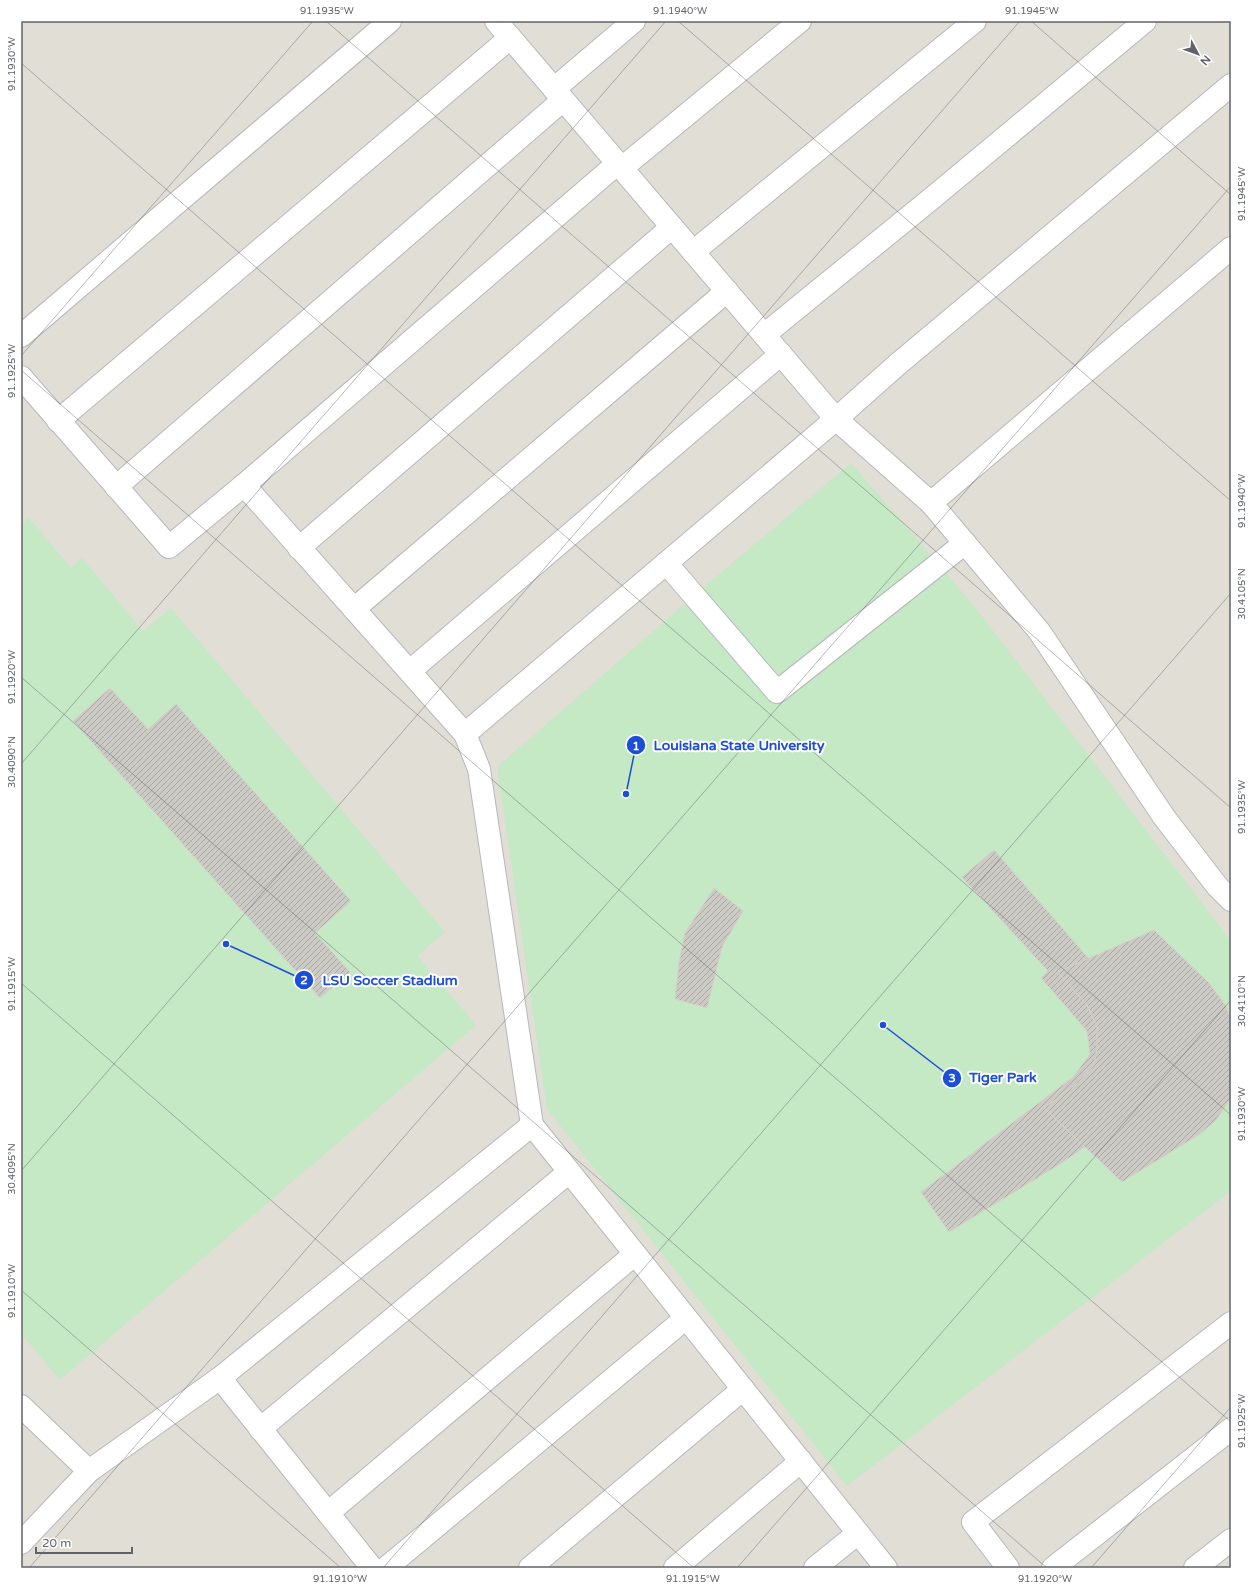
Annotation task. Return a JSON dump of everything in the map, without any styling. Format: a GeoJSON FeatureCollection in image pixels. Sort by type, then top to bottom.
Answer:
{"type":"FeatureCollection","features":[{"type":"Feature","properties":{"kind":"lane"},"geometry":{"type":"LineString","coordinates":[[21,336],[390,21]]}},
{"type":"Feature","properties":{"kind":"lane"},"geometry":{"type":"LineString","coordinates":[[496,21],[836,419],[931,503],[1039,631],[1164,817],[1217,886],[1231,900]]}},
{"type":"Feature","properties":{"kind":"lane"},"geometry":{"type":"LineString","coordinates":[[116,487],[558,94],[634,21]]}},
{"type":"Feature","properties":{"kind":"lane"},"geometry":{"type":"LineString","coordinates":[[21,377],[169,547],[620,166],[800,21]]}},
{"type":"Feature","properties":{"kind":"lane"},"geometry":{"type":"LineString","coordinates":[[693,252],[975,21]]}},
{"type":"Feature","properties":{"kind":"lane"},"geometry":{"type":"LineString","coordinates":[[764,335],[937,194],[1145,21]]}},
{"type":"Feature","properties":{"kind":"lane"},"geometry":{"type":"LineString","coordinates":[[58,421],[510,38]]}},
{"type":"Feature","properties":{"kind":"lane"},"geometry":{"type":"LineString","coordinates":[[465,734],[836,419],[898,364],[1231,85]]}},
{"type":"Feature","properties":{"kind":"lane"},"geometry":{"type":"LineString","coordinates":[[299,548],[672,228]]}},
{"type":"Feature","properties":{"kind":"lane"},"geometry":{"type":"LineString","coordinates":[[931,503],[1231,248]]}},
{"type":"Feature","properties":{"kind":"lane"},"geometry":{"type":"LineString","coordinates":[[354,609],[727,291]]}},
{"type":"Feature","properties":{"kind":"lane"},"geometry":{"type":"LineString","coordinates":[[410,671],[781,354]]}},
{"type":"Feature","properties":{"kind":"lane"},"geometry":{"type":"LineString","coordinates":[[244,485],[465,734],[479,769],[532,1125],[886,1568]]}},
{"type":"Feature","properties":{"kind":"lane"},"geometry":{"type":"LineString","coordinates":[[666,563],[777,692],[965,544]]}},
{"type":"Feature","properties":{"kind":"lane"},"geometry":{"type":"LineString","coordinates":[[21,1543],[88,1471],[220,1378],[532,1125]]}},
{"type":"Feature","properties":{"kind":"lane"},"geometry":{"type":"LineString","coordinates":[[260,1429],[569,1172]]}},
{"type":"Feature","properties":{"kind":"lane"},"geometry":{"type":"LineString","coordinates":[[328,1513],[635,1254]]}},
{"type":"Feature","properties":{"kind":"lane"},"geometry":{"type":"LineString","coordinates":[[386,1568],[686,1318]]}},
{"type":"Feature","properties":{"kind":"lane"},"geometry":{"type":"LineString","coordinates":[[1008,1568],[973,1522],[1231,1323]]}},
{"type":"Feature","properties":{"kind":"lane"},"geometry":{"type":"LineString","coordinates":[[220,1378],[372,1568]]}},
{"type":"Feature","properties":{"kind":"lane"},"geometry":{"type":"LineString","coordinates":[[530,1568],[743,1389]]}},
{"type":"Feature","properties":{"kind":"lane"},"geometry":{"type":"LineString","coordinates":[[21,1406],[88,1471]]}},
{"type":"Feature","properties":{"kind":"lane"},"geometry":{"type":"LineString","coordinates":[[1053,1568],[1231,1429]]}},
{"type":"Feature","properties":{"kind":"lane"},"geometry":{"type":"LineString","coordinates":[[675,1568],[801,1461]]}},
{"type":"Feature","properties":{"kind":"lane"},"geometry":{"type":"LineString","coordinates":[[816,1568],[858,1533]]}},
{"type":"Feature","properties":{"kind":"lane"},"geometry":{"type":"LineString","coordinates":[[1195,1568],[1231,1540]]}},
{"type":"Feature","properties":{"kind":"shaded area"},"geometry":{"type":"Polygon","coordinates":[[[21,21],[1231,21],[1231,1568],[21,1568],[21,21]]]}},
{"type":"Feature","properties":{"kind":"green space"},"geometry":{"type":"Polygon","coordinates":[[[851,463],[971,602],[1231,941],[1231,1191],[847,1486],[547,1109],[497,767],[711,581],[851,463]]]}},
{"type":"Feature","properties":{"kind":"green space"},"geometry":{"type":"Polygon","coordinates":[[[29,518],[71,568],[82,558],[143,631],[171,608],[445,932],[417,956],[476,1025],[60,1380],[21,1334],[21,525],[29,518]]]}},
{"type":"Feature","properties":{"kind":"building"},"geometry":{"type":"Polygon","coordinates":[[[110,688],[148,729],[176,704],[351,901],[315,933],[350,972],[320,998],[73,721],[110,688]]]}},
{"type":"Feature","properties":{"kind":"building"},"geometry":{"type":"Polygon","coordinates":[[[994,850],[1125,1000],[1134,1032],[1133,1073],[1116,1117],[1100,1136],[1060,1164],[949,1232],[921,1192],[1073,1077],[1090,1054],[1087,1031],[1041,978],[1048,971],[962,877],[994,850]]]}},
{"type":"Feature","properties":{"kind":"building"},"geometry":{"type":"Polygon","coordinates":[[[714,888],[743,911],[722,947],[707,1008],[675,999],[679,963],[685,933],[714,888]]]}},
{"type":"Feature","properties":{"kind":"building"},"geometry":{"type":"Polygon","coordinates":[[[1154,930],[1209,983],[1226,1006],[1231,1020],[1231,1098],[1216,1120],[1200,1134],[1122,1182],[1044,1108],[1078,1083],[1094,1065],[1097,1048],[1097,1027],[1087,1005],[1057,972],[1154,930]]]}},
{"type":"Feature","properties":{"kind":"place","name":"Louisiana State University"},"geometry":{"type":"Point","coordinates":[626,794]}},
{"type":"Feature","properties":{"kind":"place","name":"LSU Soccer Stadium"},"geometry":{"type":"Point","coordinates":[226,944]}},
{"type":"Feature","properties":{"kind":"place","name":"Tiger Park"},"geometry":{"type":"Point","coordinates":[883,1025]}}]}
